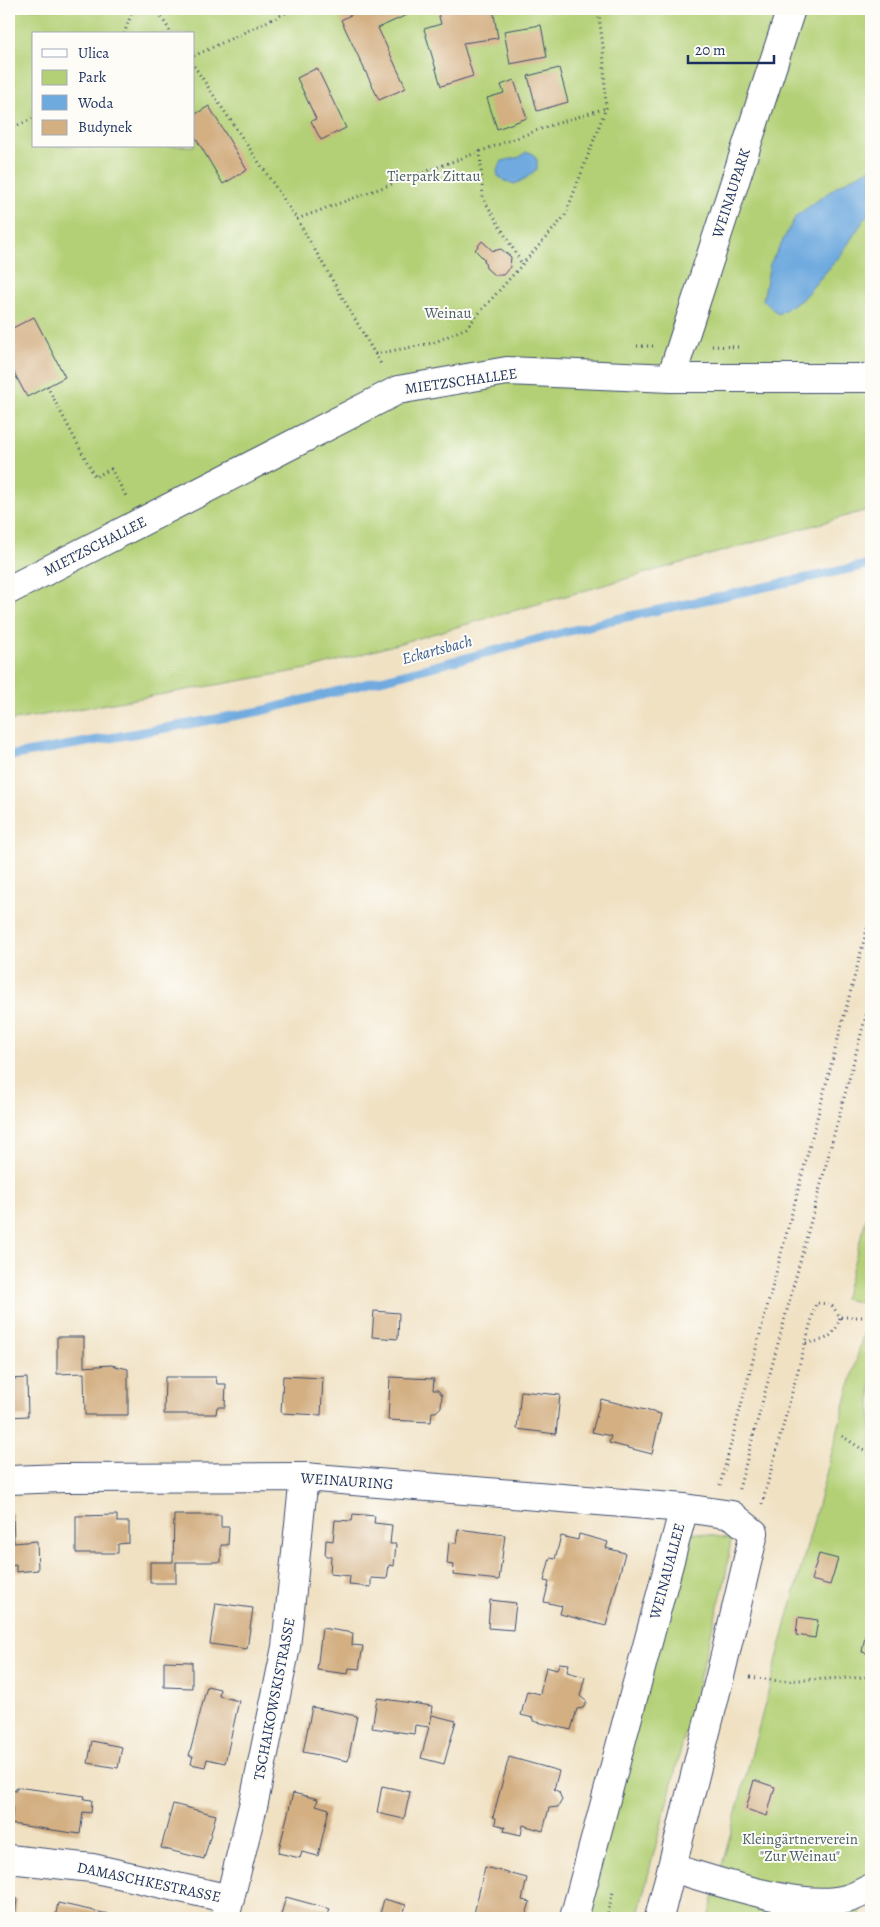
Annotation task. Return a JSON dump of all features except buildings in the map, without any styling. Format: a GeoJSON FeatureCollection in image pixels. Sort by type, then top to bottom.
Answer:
{"type":"FeatureCollection","features":[{"type":"Feature","properties":{"kind":"street","name":"WEINAUPARK"},"geometry":{"type":"LineString","coordinates":[[671,378],[791,9]]}},
{"type":"Feature","properties":{"kind":"street","name":"MIETZSCHALLEE"},"geometry":{"type":"LineString","coordinates":[[9,590],[398,390],[507,371],[671,378],[871,378]]}},
{"type":"Feature","properties":{"kind":"street","name":"WEINAURING"},"geometry":{"type":"LineString","coordinates":[[9,1480],[304,1477],[684,1508]]}},
{"type":"Feature","properties":{"kind":"street","name":"TSCHAIKOWSKISTRASSE"},"geometry":{"type":"LineString","coordinates":[[228,1909],[254,1802],[286,1647],[304,1477]]}},
{"type":"Feature","properties":{"kind":"street","name":"WEINAUALLEE"},"geometry":{"type":"LineString","coordinates":[[574,1918],[684,1508],[723,1513]]}},
{"type":"Feature","properties":{"kind":"street"},"geometry":{"type":"LineString","coordinates":[[658,1918],[721,1672],[754,1533],[723,1513]]}},
{"type":"Feature","properties":{"kind":"street","name":"DAMASCHKESTRASSE"},"geometry":{"type":"LineString","coordinates":[[9,1859],[92,1868],[228,1909]]}},
{"type":"Feature","properties":{"kind":"street"},"geometry":{"type":"LineString","coordinates":[[672,1868],[773,1895],[808,1902],[846,1899],[871,1888]]}},
{"type":"Feature","properties":{"kind":"path"},"geometry":{"type":"LineString","coordinates":[[125,32],[133,9]]}},
{"type":"Feature","properties":{"kind":"path"},"geometry":{"type":"LineString","coordinates":[[156,9],[171,32]]}},
{"type":"Feature","properties":{"kind":"path"},"geometry":{"type":"LineString","coordinates":[[195,56],[294,9]]}},
{"type":"Feature","properties":{"kind":"path"},"geometry":{"type":"LineString","coordinates":[[375,354],[433,343],[466,328],[565,216],[606,108],[604,46],[598,9]]}},
{"type":"Feature","properties":{"kind":"path"},"geometry":{"type":"LineString","coordinates":[[870,9],[871,15]]}},
{"type":"Feature","properties":{"kind":"path"},"geometry":{"type":"LineString","coordinates":[[195,67],[297,219],[398,390]]}},
{"type":"Feature","properties":{"kind":"path"},"geometry":{"type":"LineString","coordinates":[[297,219],[480,151],[606,108]]}},
{"type":"Feature","properties":{"kind":"path"},"geometry":{"type":"LineString","coordinates":[[9,129],[32,119]]}},
{"type":"Feature","properties":{"kind":"path"},"geometry":{"type":"LineString","coordinates":[[480,151],[483,198],[522,264]]}},
{"type":"Feature","properties":{"kind":"path"},"geometry":{"type":"LineString","coordinates":[[47,386],[95,477],[112,469],[129,501]]}},
{"type":"Feature","properties":{"kind":"path"},"geometry":{"type":"LineString","coordinates":[[723,1513],[871,914]]}},
{"type":"Feature","properties":{"kind":"path"},"geometry":{"type":"LineString","coordinates":[[723,1513],[871,996]]}},
{"type":"Feature","properties":{"kind":"path"},"geometry":{"type":"LineString","coordinates":[[754,1533],[816,1303],[831,1304],[840,1317]]}},
{"type":"Feature","properties":{"kind":"path"},"geometry":{"type":"LineString","coordinates":[[840,1317],[871,1317]]}},
{"type":"Feature","properties":{"kind":"path"},"geometry":{"type":"LineString","coordinates":[[806,1343],[819,1341],[830,1336],[836,1331],[840,1317]]}},
{"type":"Feature","properties":{"kind":"path"},"geometry":{"type":"LineString","coordinates":[[842,1436],[871,1455]]}},
{"type":"Feature","properties":{"kind":"path"},"geometry":{"type":"LineString","coordinates":[[779,1681],[871,1676]]}},
{"type":"Feature","properties":{"kind":"green space","name":"Weinau"},"geometry":{"type":"Polygon","coordinates":[[[9,9],[871,9],[871,509],[313,668],[9,721],[9,9]]]}},
{"type":"Feature","properties":{"kind":"green space"},"geometry":{"type":"Polygon","coordinates":[[[871,1201],[871,1305],[844,1299],[871,1201]]]}},
{"type":"Feature","properties":{"kind":"green space","name":"Kleingärtnerverein \"Zur Weinau\""},"geometry":{"type":"Polygon","coordinates":[[[871,1305],[871,1873],[859,1918],[708,1918],[871,1305]]]}},
{"type":"Feature","properties":{"kind":"green space"},"geometry":{"type":"Polygon","coordinates":[[[688,1531],[731,1539],[725,1580],[637,1918],[585,1918],[688,1531]]]}},
{"type":"Feature","properties":{"kind":"water"},"geometry":{"type":"Polygon","coordinates":[[[526,152],[532,153],[537,160],[537,169],[515,184],[505,181],[498,176],[497,170],[502,161],[520,157],[526,152]]]}},
{"type":"Feature","properties":{"kind":"water"},"geometry":{"type":"Polygon","coordinates":[[[871,168],[871,209],[840,256],[801,300],[778,314],[763,300],[770,264],[796,216],[839,185],[871,168]]]}},
{"type":"Feature","properties":{"kind":"waterway","name":"Eckartsbach"},"geometry":{"type":"LineString","coordinates":[[9,756],[261,711],[612,620],[871,564]]}},
{"type":"Feature","properties":{"kind":"park label","name":"Tierpark Zittau"},"geometry":{"type":"Point","coordinates":[434,176]}}]}
